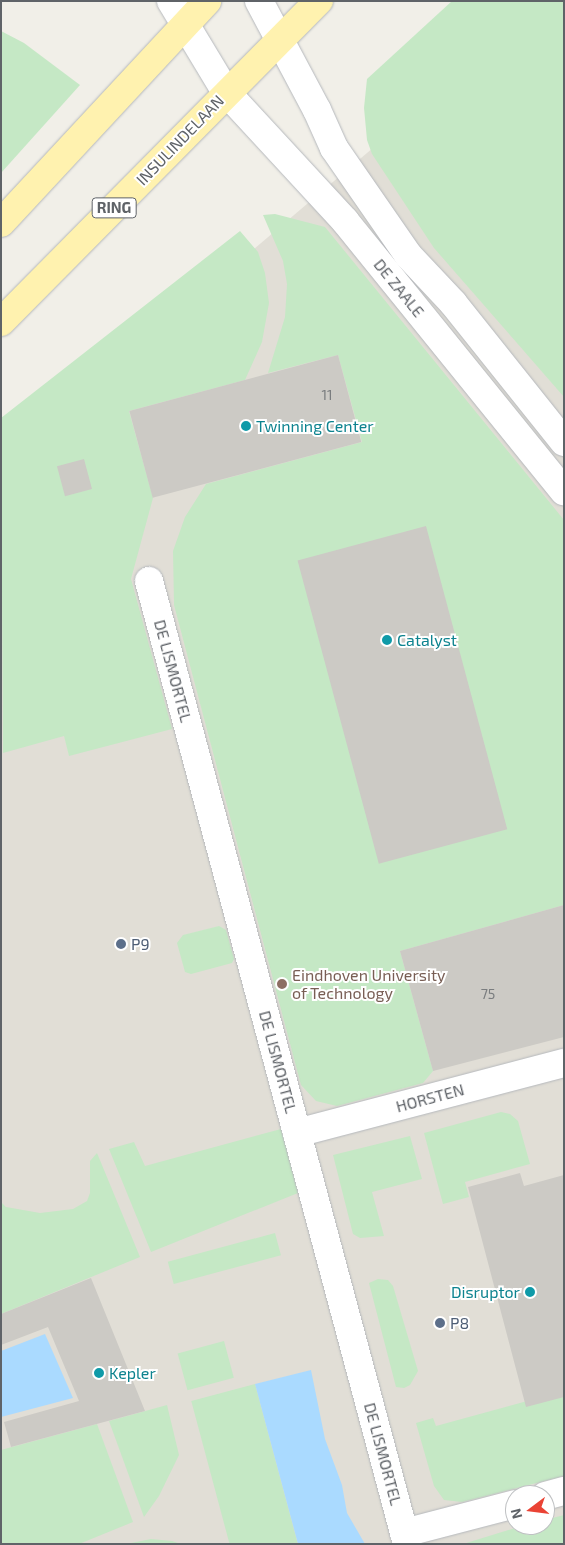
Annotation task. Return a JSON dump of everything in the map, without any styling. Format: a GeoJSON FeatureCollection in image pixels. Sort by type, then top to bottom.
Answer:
{"type":"FeatureCollection","features":[{"type":"Feature","properties":{"kind":"main road"},"geometry":{"type":"LineString","coordinates":[[1,223],[207,1]]}},
{"type":"Feature","properties":{"kind":"main road","name":"INSULINDELAAN"},"geometry":{"type":"LineString","coordinates":[[1,322],[226,92],[319,1]]}},
{"type":"Feature","properties":{"kind":"street","name":"DE ZAALE"},"geometry":{"type":"LineString","coordinates":[[171,1],[183,26],[226,92],[344,221],[564,491]]}},
{"type":"Feature","properties":{"kind":"street","name":"DE ZAALE"},"geometry":{"type":"LineString","coordinates":[[259,1],[334,148],[408,255],[453,302],[564,442]]}},
{"type":"Feature","properties":{"kind":"street","name":"DE LISMORTEL"},"geometry":{"type":"LineString","coordinates":[[149,581],[406,1538]]}},
{"type":"Feature","properties":{"kind":"street","name":"HORSTEN"},"geometry":{"type":"LineString","coordinates":[[297,1133],[564,1063]]}},
{"type":"Feature","properties":{"kind":"street"},"geometry":{"type":"LineString","coordinates":[[406,1538],[505,1507]]}},
{"type":"Feature","properties":{"kind":"shaded area","name":"Eindhoven University of Technology"},"geometry":{"type":"Polygon","coordinates":[[[546,1],[564,1],[564,1544],[1,1544],[1,473],[68,407],[546,1]]]}},
{"type":"Feature","properties":{"kind":"green space"},"geometry":{"type":"Polygon","coordinates":[[[452,1],[564,1],[564,397],[434,248],[372,154],[367,140],[364,108],[367,79],[452,1]]]}},
{"type":"Feature","properties":{"kind":"green space"},"geometry":{"type":"Polygon","coordinates":[[[1,31],[24,43],[80,85],[1,173],[1,31]]]}},
{"type":"Feature","properties":{"kind":"green space"},"geometry":{"type":"Polygon","coordinates":[[[275,214],[325,227],[564,520],[564,905],[400,951],[433,1071],[423,1083],[337,1106],[316,1101],[301,1085],[174,605],[173,551],[185,517],[206,484],[362,442],[338,355],[268,373],[285,317],[287,284],[283,261],[263,215],[275,214]]]}},
{"type":"Feature","properties":{"kind":"green space"},"geometry":{"type":"Polygon","coordinates":[[[240,231],[258,252],[265,273],[269,303],[262,342],[245,380],[129,411],[153,498],[131,579],[172,729],[69,756],[64,736],[3,753],[1,418],[240,231]]]}},
{"type":"Feature","properties":{"kind":"green space"},"geometry":{"type":"Polygon","coordinates":[[[219,926],[226,930],[234,959],[232,963],[191,974],[185,972],[177,943],[183,935],[219,926]]]}},
{"type":"Feature","properties":{"kind":"green space"},"geometry":{"type":"Polygon","coordinates":[[[501,1112],[510,1114],[518,1121],[530,1164],[465,1182],[469,1197],[443,1204],[424,1133],[501,1112]]]}},
{"type":"Feature","properties":{"kind":"green space"},"geometry":{"type":"Polygon","coordinates":[[[281,1129],[298,1193],[151,1252],[109,1149],[134,1142],[145,1166],[281,1129]]]}},
{"type":"Feature","properties":{"kind":"green space"},"geometry":{"type":"Polygon","coordinates":[[[410,1136],[422,1179],[372,1192],[384,1236],[360,1238],[353,1234],[333,1155],[410,1136]]]}},
{"type":"Feature","properties":{"kind":"green space"},"geometry":{"type":"Polygon","coordinates":[[[97,1153],[140,1257],[1,1314],[1,1202],[6,1207],[40,1213],[73,1209],[87,1201],[90,1193],[90,1161],[97,1153]]]}},
{"type":"Feature","properties":{"kind":"green space"},"geometry":{"type":"Polygon","coordinates":[[[275,1233],[281,1255],[174,1284],[168,1262],[275,1233]]]}},
{"type":"Feature","properties":{"kind":"green space"},"geometry":{"type":"Polygon","coordinates":[[[378,1279],[388,1280],[393,1286],[418,1371],[410,1385],[404,1388],[396,1387],[369,1283],[378,1279]]]}},
{"type":"Feature","properties":{"kind":"green space"},"geometry":{"type":"Polygon","coordinates":[[[224,1341],[234,1378],[187,1390],[178,1353],[224,1341]]]}},
{"type":"Feature","properties":{"kind":"green space"},"geometry":{"type":"Polygon","coordinates":[[[255,1384],[298,1544],[230,1544],[191,1401],[255,1384]]]}},
{"type":"Feature","properties":{"kind":"green space"},"geometry":{"type":"Polygon","coordinates":[[[564,1391],[564,1476],[529,1485],[505,1485],[505,1491],[462,1502],[444,1500],[434,1486],[416,1423],[433,1418],[436,1426],[564,1391]]]}},
{"type":"Feature","properties":{"kind":"green space"},"geometry":{"type":"Polygon","coordinates":[[[167,1405],[179,1455],[159,1496],[144,1517],[109,1421],[167,1405]]]}},
{"type":"Feature","properties":{"kind":"green space"},"geometry":{"type":"Polygon","coordinates":[[[97,1424],[133,1522],[79,1544],[1,1544],[1,1450],[97,1424]]]}},
{"type":"Feature","properties":{"kind":"green space"},"geometry":{"type":"Polygon","coordinates":[[[564,1515],[564,1544],[463,1544],[505,1531],[505,1535],[555,1535],[555,1517],[564,1515]]]}},
{"type":"Feature","properties":{"kind":"green space"},"geometry":{"type":"Polygon","coordinates":[[[151,1539],[172,1541],[181,1544],[126,1544],[151,1539]]]}},
{"type":"Feature","properties":{"kind":"water"},"geometry":{"type":"Polygon","coordinates":[[[45,1334],[73,1398],[1,1417],[1,1351],[45,1334]]]}},
{"type":"Feature","properties":{"kind":"water"},"geometry":{"type":"Polygon","coordinates":[[[311,1370],[325,1439],[342,1485],[347,1513],[365,1544],[298,1544],[255,1384],[311,1370]]]}},
{"type":"Feature","properties":{"kind":"building","name":"Twinning Center"},"geometry":{"type":"Polygon","coordinates":[[[338,355],[361,442],[153,498],[129,411],[338,355]]]}},
{"type":"Feature","properties":{"kind":"building"},"geometry":{"type":"Polygon","coordinates":[[[84,459],[92,489],[65,496],[57,466],[84,459]]]}},
{"type":"Feature","properties":{"kind":"building","name":"Catalyst"},"geometry":{"type":"Polygon","coordinates":[[[426,526],[507,829],[379,864],[298,560],[426,526]]]}},
{"type":"Feature","properties":{"kind":"building"},"geometry":{"type":"Polygon","coordinates":[[[564,905],[564,1037],[433,1071],[400,951],[564,905]]]}},
{"type":"Feature","properties":{"kind":"building","name":"Disruptor"},"geometry":{"type":"Polygon","coordinates":[[[520,1173],[524,1186],[564,1175],[564,1397],[526,1407],[468,1187],[520,1173]]]}},
{"type":"Feature","properties":{"kind":"building","name":"Kepler"},"geometry":{"type":"Polygon","coordinates":[[[91,1278],[145,1411],[11,1447],[4,1422],[79,1401],[48,1327],[1,1345],[1,1314],[91,1278]]]}},
{"type":"Feature","properties":{"kind":"place","name":"Twinning Center"},"geometry":{"type":"Point","coordinates":[246,426]}},
{"type":"Feature","properties":{"kind":"place","name":"Catalyst"},"geometry":{"type":"Point","coordinates":[387,640]}},
{"type":"Feature","properties":{"kind":"place","name":"P9"},"geometry":{"type":"Point","coordinates":[121,944]}},
{"type":"Feature","properties":{"kind":"place","name":"Eindhoven University of Technology"},"geometry":{"type":"Point","coordinates":[282,984]}},
{"type":"Feature","properties":{"kind":"place","name":"Disruptor"},"geometry":{"type":"Point","coordinates":[530,1292]}},
{"type":"Feature","properties":{"kind":"place","name":"P8"},"geometry":{"type":"Point","coordinates":[440,1323]}},
{"type":"Feature","properties":{"kind":"place","name":"Kepler"},"geometry":{"type":"Point","coordinates":[99,1373]}}]}
